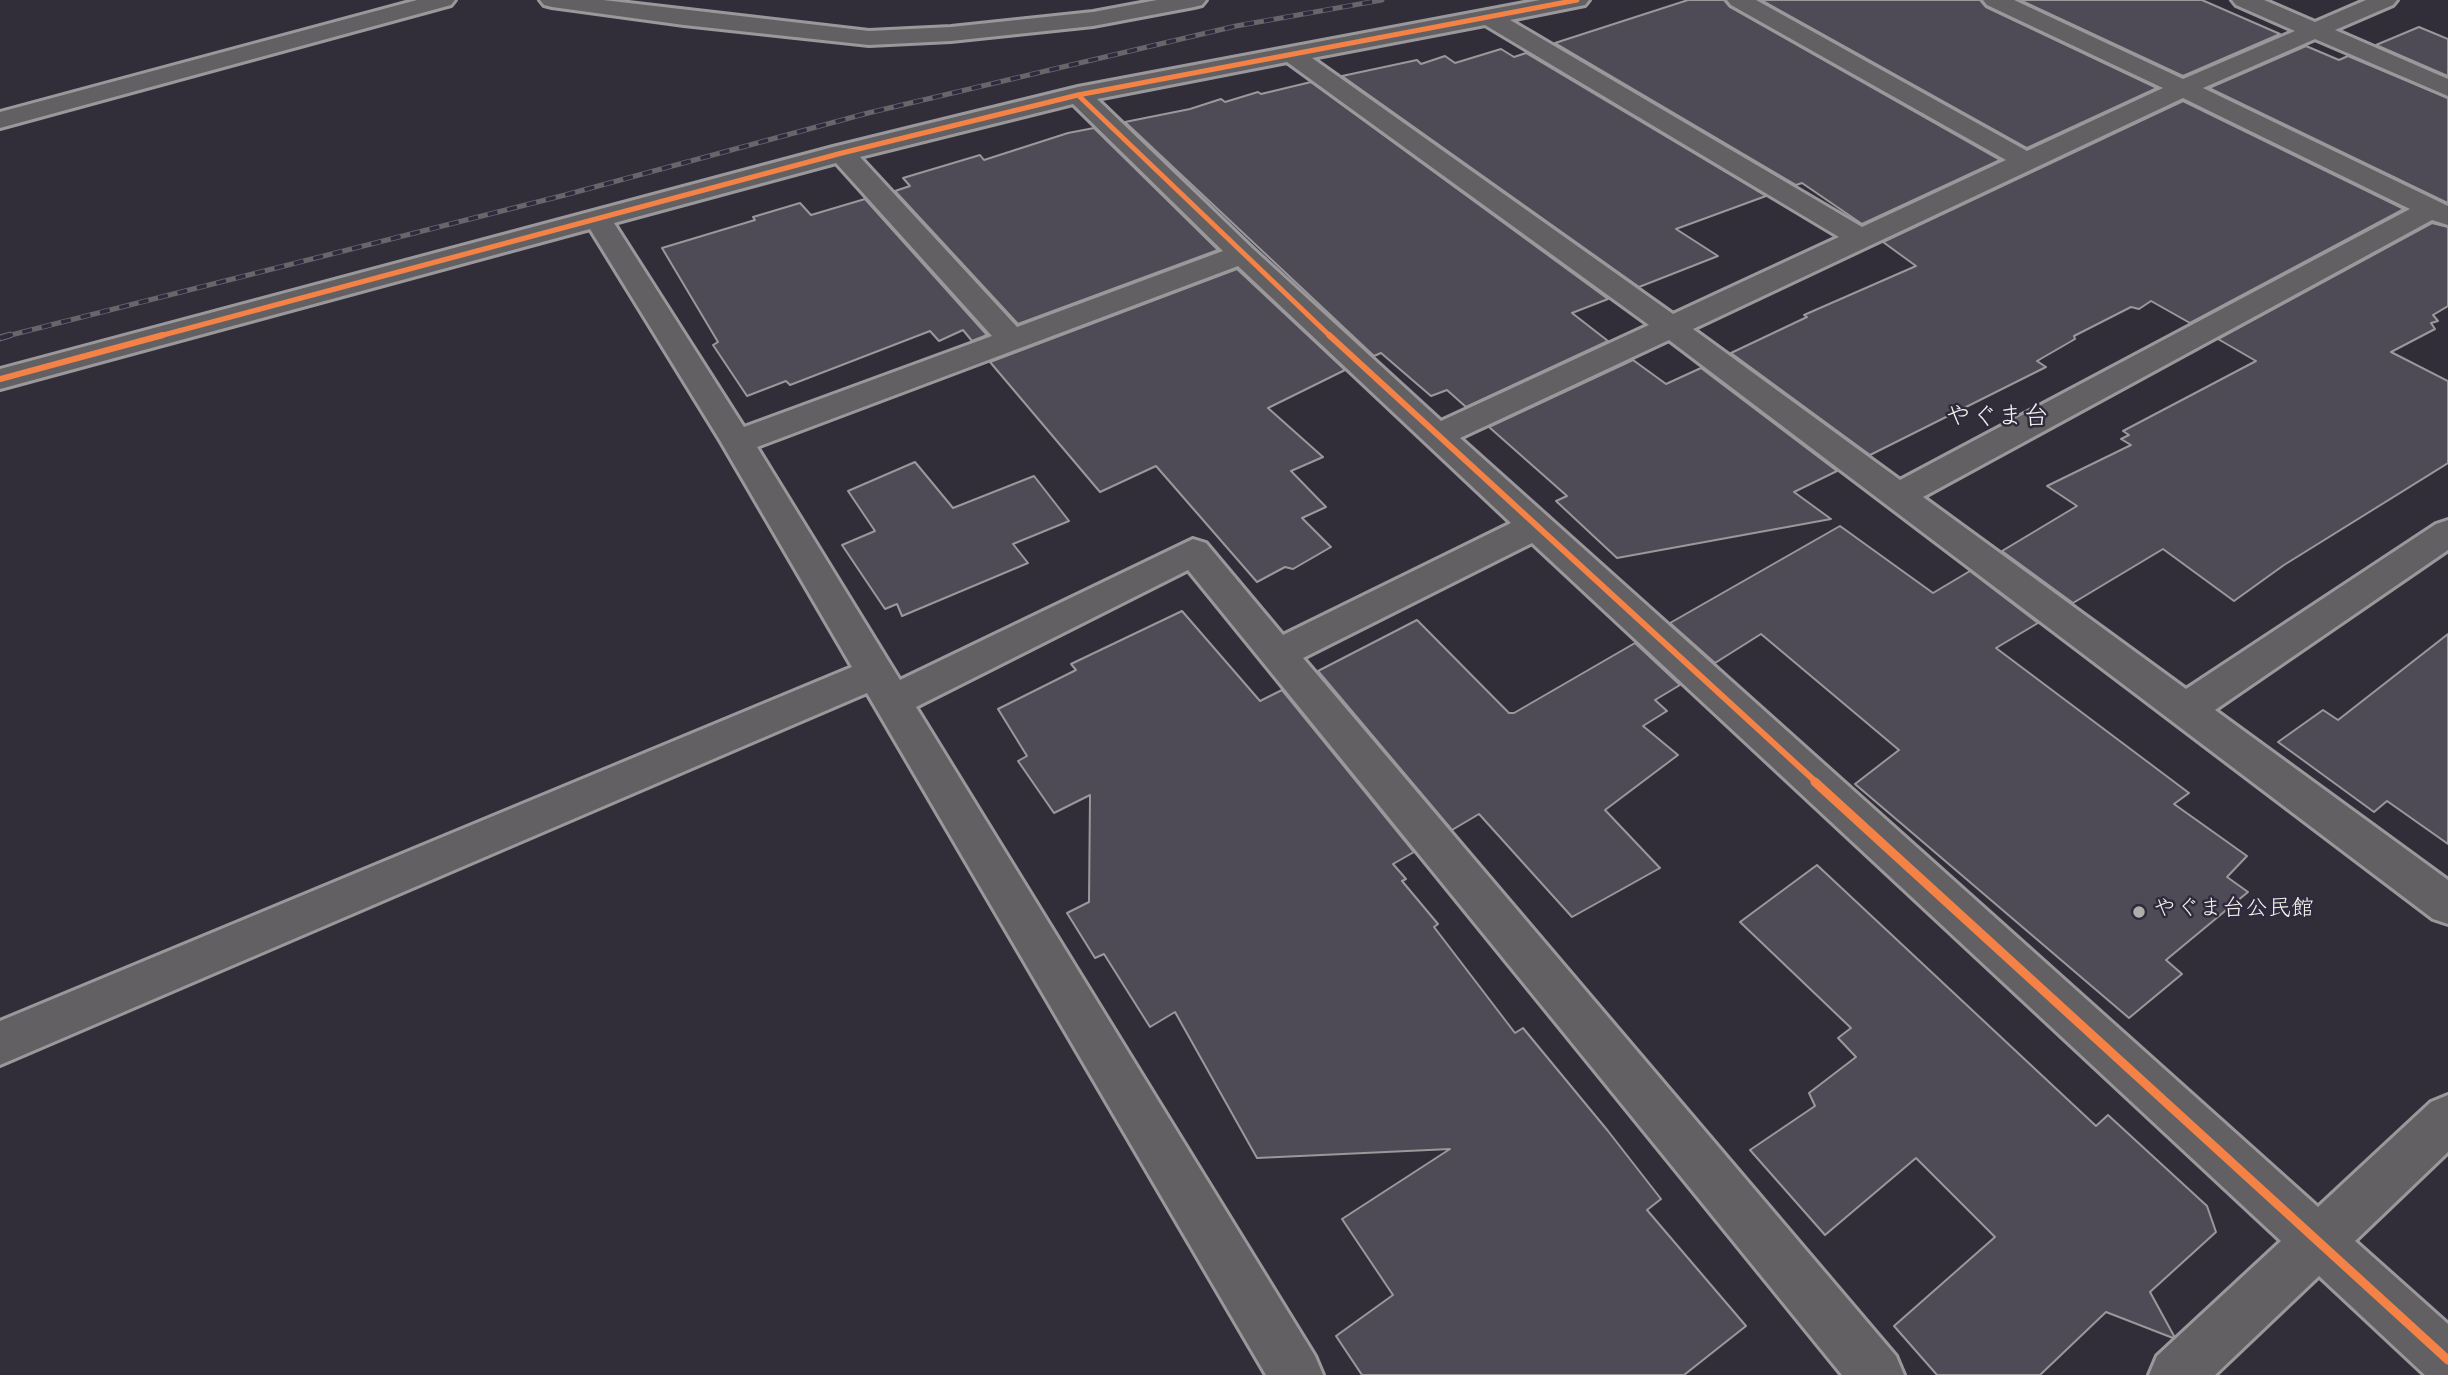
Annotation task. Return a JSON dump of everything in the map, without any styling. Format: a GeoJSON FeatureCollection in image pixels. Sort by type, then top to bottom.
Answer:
{"type":"FeatureCollection","features":[{"type":"Feature","properties":{"kind":"street"},"geometry":{"type":"LineString","coordinates":[[0,120],[443,0]]}},
{"type":"Feature","properties":{"kind":"street"},"geometry":{"type":"LineString","coordinates":[[552,0],[684,18],[869,37],[951,34],[1093,19],[1194,0]]}},
{"type":"Feature","properties":{"kind":"street"},"geometry":{"type":"LineString","coordinates":[[0,379],[842,153],[1078,96],[1577,0]]}},
{"type":"Feature","properties":{"kind":"street"},"geometry":{"type":"LineString","coordinates":[[1739,0],[2026,160]]}},
{"type":"Feature","properties":{"kind":"street"},"geometry":{"type":"LineString","coordinates":[[1995,0],[2439,213]]}},
{"type":"Feature","properties":{"kind":"street"},"geometry":{"type":"LineString","coordinates":[[2244,0],[2448,88]]}},
{"type":"Feature","properties":{"kind":"street"},"geometry":{"type":"LineString","coordinates":[[1437,436],[2026,160],[2385,0]]}},
{"type":"Feature","properties":{"kind":"street"},"geometry":{"type":"LineString","coordinates":[[1489,17],[1861,238]]}},
{"type":"Feature","properties":{"kind":"street"},"geometry":{"type":"LineString","coordinates":[[1291,54],[1671,327],[2448,905]]}},
{"type":"Feature","properties":{"kind":"street"},"geometry":{"type":"LineString","coordinates":[[1078,96],[1437,436],[2448,1360]]}},
{"type":"Feature","properties":{"kind":"street"},"geometry":{"type":"LineString","coordinates":[[842,153],[1012,340]]}},
{"type":"Feature","properties":{"kind":"street"},"geometry":{"type":"LineString","coordinates":[[1897,496],[2439,213]]}},
{"type":"Feature","properties":{"kind":"street"},"geometry":{"type":"LineString","coordinates":[[598,219],[737,442],[1296,1375]]}},
{"type":"Feature","properties":{"kind":"street"},"geometry":{"type":"LineString","coordinates":[[737,442],[1242,254]]}},
{"type":"Feature","properties":{"kind":"street"},"geometry":{"type":"LineString","coordinates":[[1278,654],[1535,526]]}},
{"type":"Feature","properties":{"kind":"street"},"geometry":{"type":"LineString","coordinates":[[2185,710],[2448,533]]}},
{"type":"Feature","properties":{"kind":"street"},"geometry":{"type":"LineString","coordinates":[[0,1043],[883,687],[1193,552],[1877,1375]]}},
{"type":"Feature","properties":{"kind":"street"},"geometry":{"type":"LineString","coordinates":[[2176,1375],[2315,1241],[2448,1119]]}},
{"type":"Feature","properties":{"kind":"building"},"geometry":{"type":"Polygon","coordinates":[[[1688,0],[1724,0],[1730,7],[2000,160],[1862,224],[1802,183],[1796,185],[1555,43],[1688,0]]]}},
{"type":"Feature","properties":{"kind":"building"},"geometry":{"type":"Polygon","coordinates":[[[1761,0],[1980,0],[1986,7],[2157,88],[2027,148],[1761,0]]]}},
{"type":"Feature","properties":{"kind":"building"},"geometry":{"type":"Polygon","coordinates":[[[2020,0],[2202,0],[2280,34],[2183,76],[2020,0]]]}},
{"type":"Feature","properties":{"kind":"building"},"geometry":{"type":"Polygon","coordinates":[[[2419,27],[2448,39],[2448,76],[2376,45],[2419,27]]]}},
{"type":"Feature","properties":{"kind":"building"},"geometry":{"type":"Polygon","coordinates":[[[2306,46],[2339,60],[2348,56],[2448,98],[2448,203],[2209,88],[2306,46]]]}},
{"type":"Feature","properties":{"kind":"building"},"geometry":{"type":"Polygon","coordinates":[[[1501,49],[1514,57],[1526,53],[1766,196],[1676,229],[1718,256],[1639,287],[1342,76],[1417,60],[1421,64],[1445,56],[1455,63],[1501,49]]]}},
{"type":"Feature","properties":{"kind":"building"},"geometry":{"type":"Polygon","coordinates":[[[1311,82],[1608,299],[1572,313],[1608,341],[1466,407],[1447,390],[1431,396],[1381,353],[1374,356],[1125,122],[1190,109],[1221,99],[1225,102],[1258,92],[1261,94],[1311,82]]]}},
{"type":"Feature","properties":{"kind":"building"},"geometry":{"type":"Polygon","coordinates":[[[2183,101],[2404,209],[2190,323],[2151,301],[2139,309],[2131,307],[2074,336],[2075,339],[2037,361],[2046,367],[1870,455],[1731,353],[1807,317],[1804,315],[1916,266],[1883,242],[2183,101]]]}},
{"type":"Feature","properties":{"kind":"building"},"geometry":{"type":"Polygon","coordinates":[[[1094,128],[1218,250],[1018,324],[895,191],[910,186],[903,178],[980,155],[984,160],[1068,133],[1094,128]]]}},
{"type":"Feature","properties":{"kind":"building"},"geometry":{"type":"Polygon","coordinates":[[[865,199],[987,335],[972,341],[963,330],[939,341],[930,331],[790,385],[786,381],[747,396],[713,345],[718,342],[662,248],[755,220],[753,217],[800,203],[811,215],[865,199]]]}},
{"type":"Feature","properties":{"kind":"building"},"geometry":{"type":"Polygon","coordinates":[[[2432,223],[2448,227],[2448,306],[2433,315],[2438,321],[2431,323],[2435,329],[2391,352],[2448,381],[2448,463],[2284,565],[2234,601],[2163,549],[2073,603],[2002,551],[2077,506],[2047,486],[2131,445],[2121,439],[2129,435],[2123,431],[2256,361],[2218,339],[2432,223]]]}},
{"type":"Feature","properties":{"kind":"building"},"geometry":{"type":"Polygon","coordinates":[[[1237,269],[1345,370],[1268,408],[1323,457],[1291,471],[1326,507],[1302,518],[1331,547],[1293,569],[1285,567],[1257,582],[1156,466],[1100,492],[990,362],[1237,269]]]}},
{"type":"Feature","properties":{"kind":"building"},"geometry":{"type":"Polygon","coordinates":[[[1633,360],[1666,384],[1701,368],[1837,471],[1794,492],[1831,519],[1617,558],[1556,501],[1567,496],[1489,427],[1633,360]]]}},
{"type":"Feature","properties":{"kind":"building"},"geometry":{"type":"Polygon","coordinates":[[[915,462],[953,508],[1034,476],[1069,521],[1013,544],[1028,563],[902,616],[897,604],[885,609],[842,545],[875,531],[848,491],[915,462]]]}},
{"type":"Feature","properties":{"kind":"building"},"geometry":{"type":"Polygon","coordinates":[[[1840,526],[1933,593],[1970,571],[2038,623],[1996,648],[2189,793],[2174,804],[2247,856],[2227,877],[2248,892],[2166,960],[2182,974],[2129,1018],[1855,784],[1899,750],[1761,634],[1715,663],[1670,623],[1840,526]]]}},
{"type":"Feature","properties":{"kind":"building"},"geometry":{"type":"Polygon","coordinates":[[[1182,611],[1260,701],[1282,690],[1414,852],[1393,864],[1406,879],[1402,881],[1438,924],[1434,927],[1515,1033],[1523,1028],[1608,1131],[1661,1199],[1647,1210],[1746,1326],[1684,1375],[1362,1375],[1336,1336],[1393,1295],[1342,1219],[1450,1149],[1257,1158],[1175,1012],[1150,1027],[1104,954],[1095,958],[1067,913],[1089,902],[1090,795],[1054,813],[1018,761],[1027,756],[998,709],[1076,670],[1071,664],[1182,611]]]}},
{"type":"Feature","properties":{"kind":"building"},"geometry":{"type":"Polygon","coordinates":[[[1417,620],[1509,713],[1514,713],[1635,643],[1680,685],[1655,700],[1667,711],[1643,726],[1678,755],[1605,810],[1660,868],[1572,917],[1479,814],[1452,830],[1318,671],[1417,620]]]}},
{"type":"Feature","properties":{"kind":"building"},"geometry":{"type":"Polygon","coordinates":[[[2448,634],[2448,844],[2387,801],[2374,812],[2278,742],[2323,710],[2338,720],[2448,634]]]}},
{"type":"Feature","properties":{"kind":"building"},"geometry":{"type":"Polygon","coordinates":[[[1817,865],[2096,1126],[2108,1115],[2207,1206],[2216,1232],[2150,1292],[2173,1338],[2106,1312],[2040,1375],[1937,1375],[1894,1326],[1995,1237],[1916,1158],[1825,1235],[1750,1150],[1815,1106],[1809,1093],[1856,1057],[1838,1038],[1851,1028],[1740,922],[1817,865]]]}},
{"type":"Feature","properties":{"kind":"railway"},"geometry":{"type":"LineString","coordinates":[[5,336],[565,195],[868,113],[1236,26],[1382,0]]}},
{"type":"Feature","properties":{"kind":"railway"},"geometry":{"type":"LineString","coordinates":[[5,336],[10,335]]}},
{"type":"Feature","properties":{"kind":"railway"},"geometry":{"type":"LineString","coordinates":[[0,338],[5,336]]}},
{"type":"Feature","properties":{"kind":"cycle path"},"geometry":{"type":"LineString","coordinates":[[0,379],[842,153],[1078,95],[1577,0]]}},
{"type":"Feature","properties":{"kind":"cycle path"},"geometry":{"type":"LineString","coordinates":[[1078,95],[1242,254],[1437,436],[2448,1360]]}},
{"type":"Feature","properties":{"kind":"place","name":"やぐま台公民館"},"geometry":{"type":"Point","coordinates":[2139,912]}},
{"type":"Feature","properties":{"kind":"district","name":"やぐま台"},"geometry":{"type":"Point","coordinates":[1997,420]}}]}
